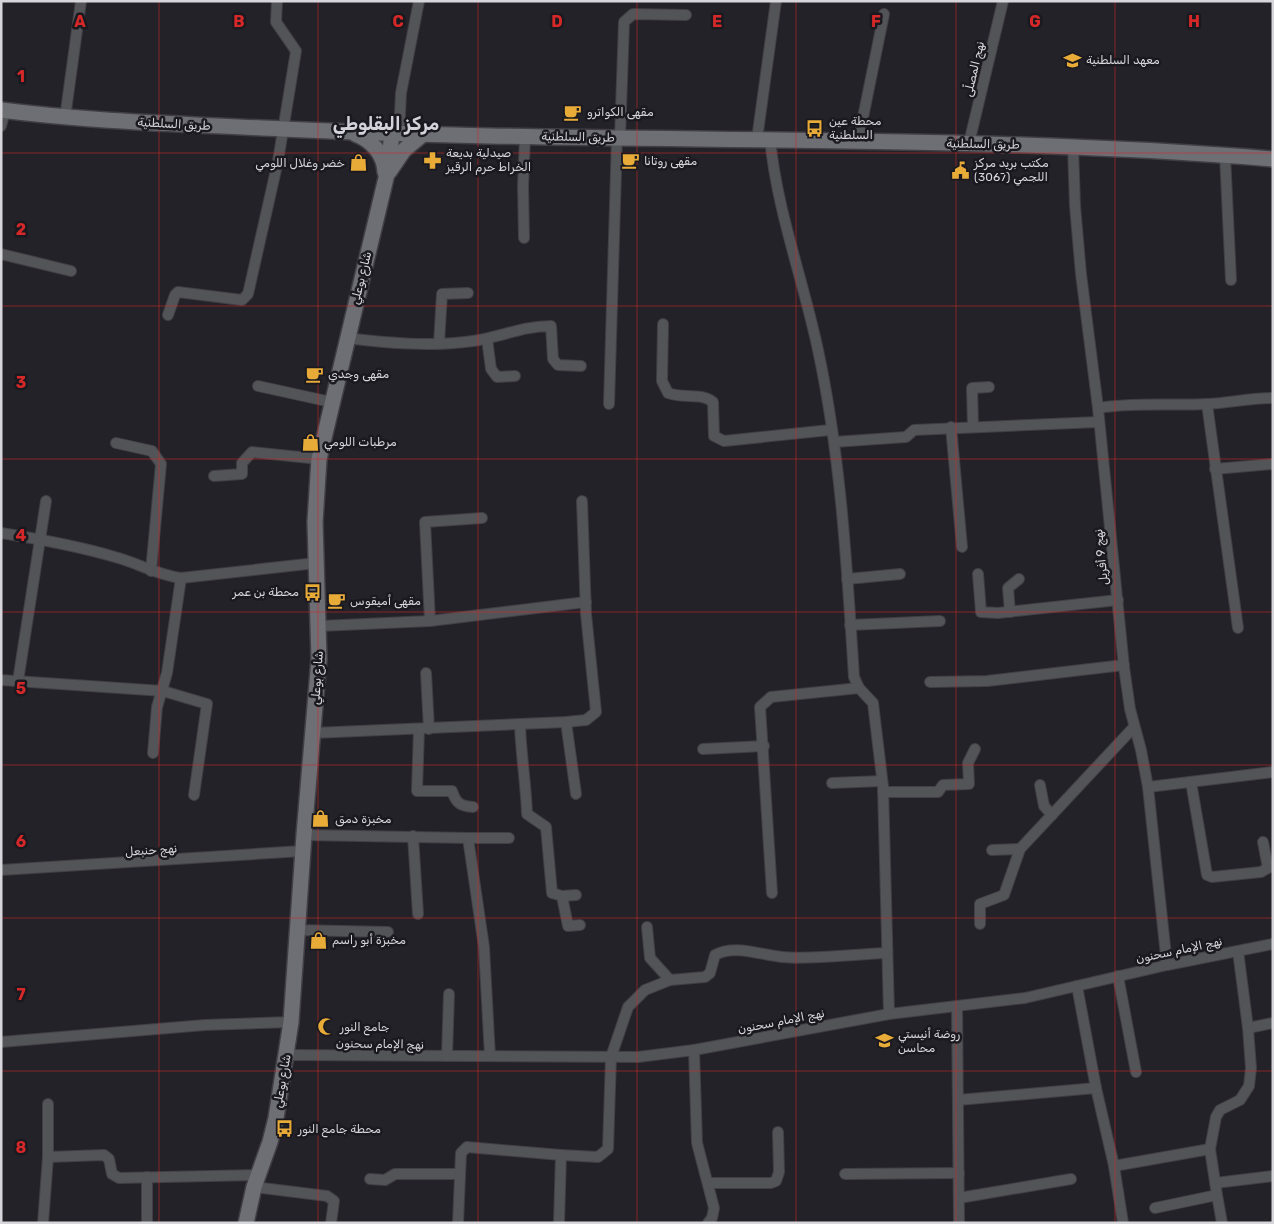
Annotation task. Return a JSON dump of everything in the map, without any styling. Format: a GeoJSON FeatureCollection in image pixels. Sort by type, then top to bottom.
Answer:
{"type":"FeatureCollection","features":[{"type":"Feature","properties":{"kind":"main road","name":"طريق السلطنية"},"geometry":{"type":"LineString","coordinates":[[3,110],[65,118],[395,135],[969,143],[1156,150],[1273,159]]}},
{"type":"Feature","properties":{"kind":"main road"},"geometry":{"type":"LineString","coordinates":[[351,132],[368,140],[380,154],[386,178]]}},
{"type":"Feature","properties":{"kind":"main road","name":"شارع بوعلي"},"geometry":{"type":"LineString","coordinates":[[246,1223],[256,1181],[270,1142],[287,1055],[291,1022],[302,851],[320,626],[316,563],[315,496],[319,459],[395,135]]}},
{"type":"Feature","properties":{"kind":"main road"},"geometry":{"type":"LineString","coordinates":[[386,178],[397,158],[422,135]]}},
{"type":"Feature","properties":{"kind":"street"},"geometry":{"type":"LineString","coordinates":[[65,118],[80,1]]}},
{"type":"Feature","properties":{"kind":"street"},"geometry":{"type":"LineString","coordinates":[[168,315],[175,295],[178,292],[242,300],[247,297],[284,129],[296,51],[276,22],[278,1]]}},
{"type":"Feature","properties":{"kind":"street"},"geometry":{"type":"LineString","coordinates":[[395,135],[419,1]]}},
{"type":"Feature","properties":{"kind":"street"},"geometry":{"type":"LineString","coordinates":[[776,1],[764,139],[818,348],[830,430],[834,442],[854,677],[859,688],[872,703],[883,792],[889,1014]]}},
{"type":"Feature","properties":{"kind":"street","name":"نهج المصلّى"},"geometry":{"type":"LineString","coordinates":[[969,143],[1003,1]]}},
{"type":"Feature","properties":{"kind":"street"},"geometry":{"type":"LineString","coordinates":[[609,404],[624,22],[633,14],[686,15]]}},
{"type":"Feature","properties":{"kind":"street"},"geometry":{"type":"LineString","coordinates":[[858,142],[884,14]]}},
{"type":"Feature","properties":{"kind":"street"},"geometry":{"type":"LineString","coordinates":[[1,126],[3,110]]}},
{"type":"Feature","properties":{"kind":"street"},"geometry":{"type":"LineString","coordinates":[[524,238],[523,186],[525,137]]}},
{"type":"Feature","properties":{"kind":"street","name":"نهج 9 أفريل"},"geometry":{"type":"LineString","coordinates":[[1073,146],[1075,206],[1081,274],[1098,408],[1124,665],[1134,727],[1148,787],[1167,965]]}},
{"type":"Feature","properties":{"kind":"street"},"geometry":{"type":"LineString","coordinates":[[1225,155],[1231,280]]}},
{"type":"Feature","properties":{"kind":"street"},"geometry":{"type":"LineString","coordinates":[[1,254],[71,271]]}},
{"type":"Feature","properties":{"kind":"street"},"geometry":{"type":"LineString","coordinates":[[439,344],[442,294],[468,293]]}},
{"type":"Feature","properties":{"kind":"street"},"geometry":{"type":"LineString","coordinates":[[663,324],[662,381],[668,393],[675,396],[706,397],[713,402],[714,436],[724,441],[830,430]]}},
{"type":"Feature","properties":{"kind":"street"},"geometry":{"type":"LineString","coordinates":[[346,338],[439,344],[487,339],[507,334],[516,329],[551,326],[554,359],[558,365],[581,366]]}},
{"type":"Feature","properties":{"kind":"street"},"geometry":{"type":"LineString","coordinates":[[487,339],[491,369],[498,377],[515,376]]}},
{"type":"Feature","properties":{"kind":"street"},"geometry":{"type":"LineString","coordinates":[[258,386],[332,402]]}},
{"type":"Feature","properties":{"kind":"street"},"geometry":{"type":"LineString","coordinates":[[972,426],[972,388],[989,387]]}},
{"type":"Feature","properties":{"kind":"street"},"geometry":{"type":"LineString","coordinates":[[1098,408],[1116,405],[1207,404],[1252,398],[1273,398]]}},
{"type":"Feature","properties":{"kind":"street"},"geometry":{"type":"LineString","coordinates":[[1207,404],[1238,628]]}},
{"type":"Feature","properties":{"kind":"street"},"geometry":{"type":"LineString","coordinates":[[834,442],[906,437],[914,430],[952,427],[1098,422]]}},
{"type":"Feature","properties":{"kind":"street"},"geometry":{"type":"LineString","coordinates":[[952,427],[962,547]]}},
{"type":"Feature","properties":{"kind":"street"},"geometry":{"type":"LineString","coordinates":[[116,443],[152,451],[161,464],[151,571]]}},
{"type":"Feature","properties":{"kind":"street"},"geometry":{"type":"LineString","coordinates":[[214,476],[242,474],[242,462],[252,452],[319,459]]}},
{"type":"Feature","properties":{"kind":"street"},"geometry":{"type":"LineString","coordinates":[[1215,469],[1273,464]]}},
{"type":"Feature","properties":{"kind":"street"},"geometry":{"type":"LineString","coordinates":[[18,681],[46,500]]}},
{"type":"Feature","properties":{"kind":"street"},"geometry":{"type":"LineString","coordinates":[[313,732],[566,722],[586,720],[596,712],[586,602],[582,501]]}},
{"type":"Feature","properties":{"kind":"street"},"geometry":{"type":"LineString","coordinates":[[430,621],[425,522],[482,518]]}},
{"type":"Feature","properties":{"kind":"street"},"geometry":{"type":"LineString","coordinates":[[1,533],[40,539],[116,557],[165,576],[181,578],[316,563]]}},
{"type":"Feature","properties":{"kind":"street"},"geometry":{"type":"LineString","coordinates":[[847,579],[900,574]]}},
{"type":"Feature","properties":{"kind":"street"},"geometry":{"type":"LineString","coordinates":[[978,574],[981,612],[1010,612],[1118,600]]}},
{"type":"Feature","properties":{"kind":"street"},"geometry":{"type":"LineString","coordinates":[[153,753],[157,707],[163,691],[181,578]]}},
{"type":"Feature","properties":{"kind":"street"},"geometry":{"type":"LineString","coordinates":[[1010,612],[1008,588],[1019,579]]}},
{"type":"Feature","properties":{"kind":"street"},"geometry":{"type":"LineString","coordinates":[[320,626],[430,621],[586,602]]}},
{"type":"Feature","properties":{"kind":"street"},"geometry":{"type":"LineString","coordinates":[[850,625],[940,621]]}},
{"type":"Feature","properties":{"kind":"street"},"geometry":{"type":"LineString","coordinates":[[930,682],[987,681],[1124,665]]}},
{"type":"Feature","properties":{"kind":"street"},"geometry":{"type":"LineString","coordinates":[[426,673],[424,729],[417,791],[452,790],[456,802],[462,806],[473,807]]}},
{"type":"Feature","properties":{"kind":"street"},"geometry":{"type":"LineString","coordinates":[[1,680],[163,691],[207,704],[194,795]]}},
{"type":"Feature","properties":{"kind":"street"},"geometry":{"type":"LineString","coordinates":[[772,893],[760,707],[771,697],[859,688]]}},
{"type":"Feature","properties":{"kind":"street"},"geometry":{"type":"LineString","coordinates":[[566,722],[576,794]]}},
{"type":"Feature","properties":{"kind":"street"},"geometry":{"type":"LineString","coordinates":[[520,725],[527,814],[546,828],[552,893],[562,896],[576,895]]}},
{"type":"Feature","properties":{"kind":"street"},"geometry":{"type":"LineString","coordinates":[[980,924],[980,904],[1004,895],[1020,849],[1134,727]]}},
{"type":"Feature","properties":{"kind":"street"},"geometry":{"type":"LineString","coordinates":[[703,749],[764,746]]}},
{"type":"Feature","properties":{"kind":"street"},"geometry":{"type":"LineString","coordinates":[[883,792],[938,792],[943,785],[969,784],[968,763],[975,749]]}},
{"type":"Feature","properties":{"kind":"street"},"geometry":{"type":"LineString","coordinates":[[1148,787],[1273,772]]}},
{"type":"Feature","properties":{"kind":"street"},"geometry":{"type":"LineString","coordinates":[[832,783],[882,781]]}},
{"type":"Feature","properties":{"kind":"street"},"geometry":{"type":"LineString","coordinates":[[1190,782],[1207,875],[1212,877],[1261,872],[1270,866],[1263,842]]}},
{"type":"Feature","properties":{"kind":"street"},"geometry":{"type":"LineString","coordinates":[[1040,785],[1044,806],[1052,815]]}},
{"type":"Feature","properties":{"kind":"street"},"geometry":{"type":"LineString","coordinates":[[304,835],[509,838]]}},
{"type":"Feature","properties":{"kind":"street"},"geometry":{"type":"LineString","coordinates":[[413,836],[418,914]]}},
{"type":"Feature","properties":{"kind":"street"},"geometry":{"type":"LineString","coordinates":[[468,838],[484,947],[490,1056]]}},
{"type":"Feature","properties":{"kind":"street"},"geometry":{"type":"LineString","coordinates":[[992,850],[1020,849]]}},
{"type":"Feature","properties":{"kind":"street","name":"نهج حنبعل"},"geometry":{"type":"LineString","coordinates":[[1,870],[302,851]]}},
{"type":"Feature","properties":{"kind":"street"},"geometry":{"type":"LineString","coordinates":[[562,896],[568,926],[580,925]]}},
{"type":"Feature","properties":{"kind":"street"},"geometry":{"type":"LineString","coordinates":[[647,927],[650,958],[670,980]]}},
{"type":"Feature","properties":{"kind":"street"},"geometry":{"type":"LineString","coordinates":[[297,930],[388,932]]}},
{"type":"Feature","properties":{"kind":"street","name":"نهج الإمام سحنون"},"geometry":{"type":"LineString","coordinates":[[287,1055],[638,1057],[694,1050],[889,1014],[1025,998],[1167,965],[1273,944]]}},
{"type":"Feature","properties":{"kind":"street"},"geometry":{"type":"LineString","coordinates":[[458,1223],[461,1153],[467,1147],[598,1157],[608,1150],[611,1057],[628,1007],[645,990],[670,980],[705,977],[710,973],[715,955],[722,951],[756,952],[783,957],[886,953]]}},
{"type":"Feature","properties":{"kind":"street"},"geometry":{"type":"LineString","coordinates":[[1222,1223],[1210,1149],[1216,1117],[1220,1110],[1240,1100],[1249,1086],[1251,1068],[1238,951]]}},
{"type":"Feature","properties":{"kind":"street"},"geometry":{"type":"LineString","coordinates":[[1118,976],[1136,1072]]}},
{"type":"Feature","properties":{"kind":"street"},"geometry":{"type":"LineString","coordinates":[[1077,986],[1096,1088],[1114,1166],[1123,1223]]}},
{"type":"Feature","properties":{"kind":"street"},"geometry":{"type":"LineString","coordinates":[[447,1056],[448,994]]}},
{"type":"Feature","properties":{"kind":"street"},"geometry":{"type":"LineString","coordinates":[[957,1006],[959,1223]]}},
{"type":"Feature","properties":{"kind":"street"},"geometry":{"type":"LineString","coordinates":[[1,1042],[206,1025],[291,1022]]}},
{"type":"Feature","properties":{"kind":"street"},"geometry":{"type":"LineString","coordinates":[[1248,1028],[1273,1023]]}},
{"type":"Feature","properties":{"kind":"street"},"geometry":{"type":"LineString","coordinates":[[694,1050],[696,1142],[709,1183],[714,1208],[712,1218],[708,1223]]}},
{"type":"Feature","properties":{"kind":"street"},"geometry":{"type":"LineString","coordinates":[[958,1100],[1096,1088]]}},
{"type":"Feature","properties":{"kind":"street"},"geometry":{"type":"LineString","coordinates":[[43,1223],[48,1157],[48,1104]]}},
{"type":"Feature","properties":{"kind":"street"},"geometry":{"type":"LineString","coordinates":[[709,1183],[771,1184],[776,1181],[779,1172],[778,1132]]}},
{"type":"Feature","properties":{"kind":"street"},"geometry":{"type":"LineString","coordinates":[[1114,1166],[1210,1149]]}},
{"type":"Feature","properties":{"kind":"street"},"geometry":{"type":"LineString","coordinates":[[559,1223],[561,1155]]}},
{"type":"Feature","properties":{"kind":"street"},"geometry":{"type":"LineString","coordinates":[[48,1157],[104,1156],[109,1159],[111,1171],[116,1177],[256,1181],[327,1196],[334,1201],[331,1223]]}},
{"type":"Feature","properties":{"kind":"street"},"geometry":{"type":"LineString","coordinates":[[845,1174],[959,1173]]}},
{"type":"Feature","properties":{"kind":"street"},"geometry":{"type":"LineString","coordinates":[[370,1179],[385,1180],[395,1174],[460,1174]]}},
{"type":"Feature","properties":{"kind":"street"},"geometry":{"type":"LineString","coordinates":[[1214,1183],[1273,1176]]}},
{"type":"Feature","properties":{"kind":"street"},"geometry":{"type":"LineString","coordinates":[[147,1223],[148,1177]]}},
{"type":"Feature","properties":{"kind":"street"},"geometry":{"type":"LineString","coordinates":[[959,1198],[1071,1179]]}},
{"type":"Feature","properties":{"kind":"street"},"geometry":{"type":"LineString","coordinates":[[1155,1208],[1217,1195]]}},
{"type":"Feature","properties":{"kind":"place","name":"معهد السلطنية"},"geometry":{"type":"Point","coordinates":[1072,60]}},
{"type":"Feature","properties":{"kind":"place","name":"مقهى الكواترو"},"geometry":{"type":"Point","coordinates":[573,112]}},
{"type":"Feature","properties":{"kind":"place","name":"محطة عين السلطنية"},"geometry":{"type":"Point","coordinates":[815,128]}},
{"type":"Feature","properties":{"kind":"place","name":"صيدلية بديعة الخراط حرم الرقيز"},"geometry":{"type":"Point","coordinates":[432,160]}},
{"type":"Feature","properties":{"kind":"place","name":"مقهى روتانا"},"geometry":{"type":"Point","coordinates":[630,161]}},
{"type":"Feature","properties":{"kind":"place","name":"خضر وغلال اللومي"},"geometry":{"type":"Point","coordinates":[359,163]}},
{"type":"Feature","properties":{"kind":"place","name":"مكتب بريد مركز اللجمي (3067)"},"geometry":{"type":"Point","coordinates":[960,170]}},
{"type":"Feature","properties":{"kind":"place","name":"مقهى وجدي"},"geometry":{"type":"Point","coordinates":[314,374]}},
{"type":"Feature","properties":{"kind":"place","name":"مرطبات اللومي"},"geometry":{"type":"Point","coordinates":[310,442]}},
{"type":"Feature","properties":{"kind":"place","name":"محطة بن عمر"},"geometry":{"type":"Point","coordinates":[313,592]}},
{"type":"Feature","properties":{"kind":"place","name":"مقهى أميقوس"},"geometry":{"type":"Point","coordinates":[336,601]}},
{"type":"Feature","properties":{"kind":"place","name":"مخبزة دمق"},"geometry":{"type":"Point","coordinates":[321,819]}},
{"type":"Feature","properties":{"kind":"place","name":"مخبزة أبو راسم"},"geometry":{"type":"Point","coordinates":[318,940]}},
{"type":"Feature","properties":{"kind":"place","name":"جامع النور"},"geometry":{"type":"Point","coordinates":[326,1027]}},
{"type":"Feature","properties":{"kind":"place","name":"روضة أنيستي محاسن"},"geometry":{"type":"Point","coordinates":[884,1041]}},
{"type":"Feature","properties":{"kind":"place","name":"محطة جامع النور"},"geometry":{"type":"Point","coordinates":[284,1129]}},
{"type":"Feature","properties":{"kind":"district","name":"مركز البقلوطي"},"geometry":{"type":"Point","coordinates":[386,124]}}]}
